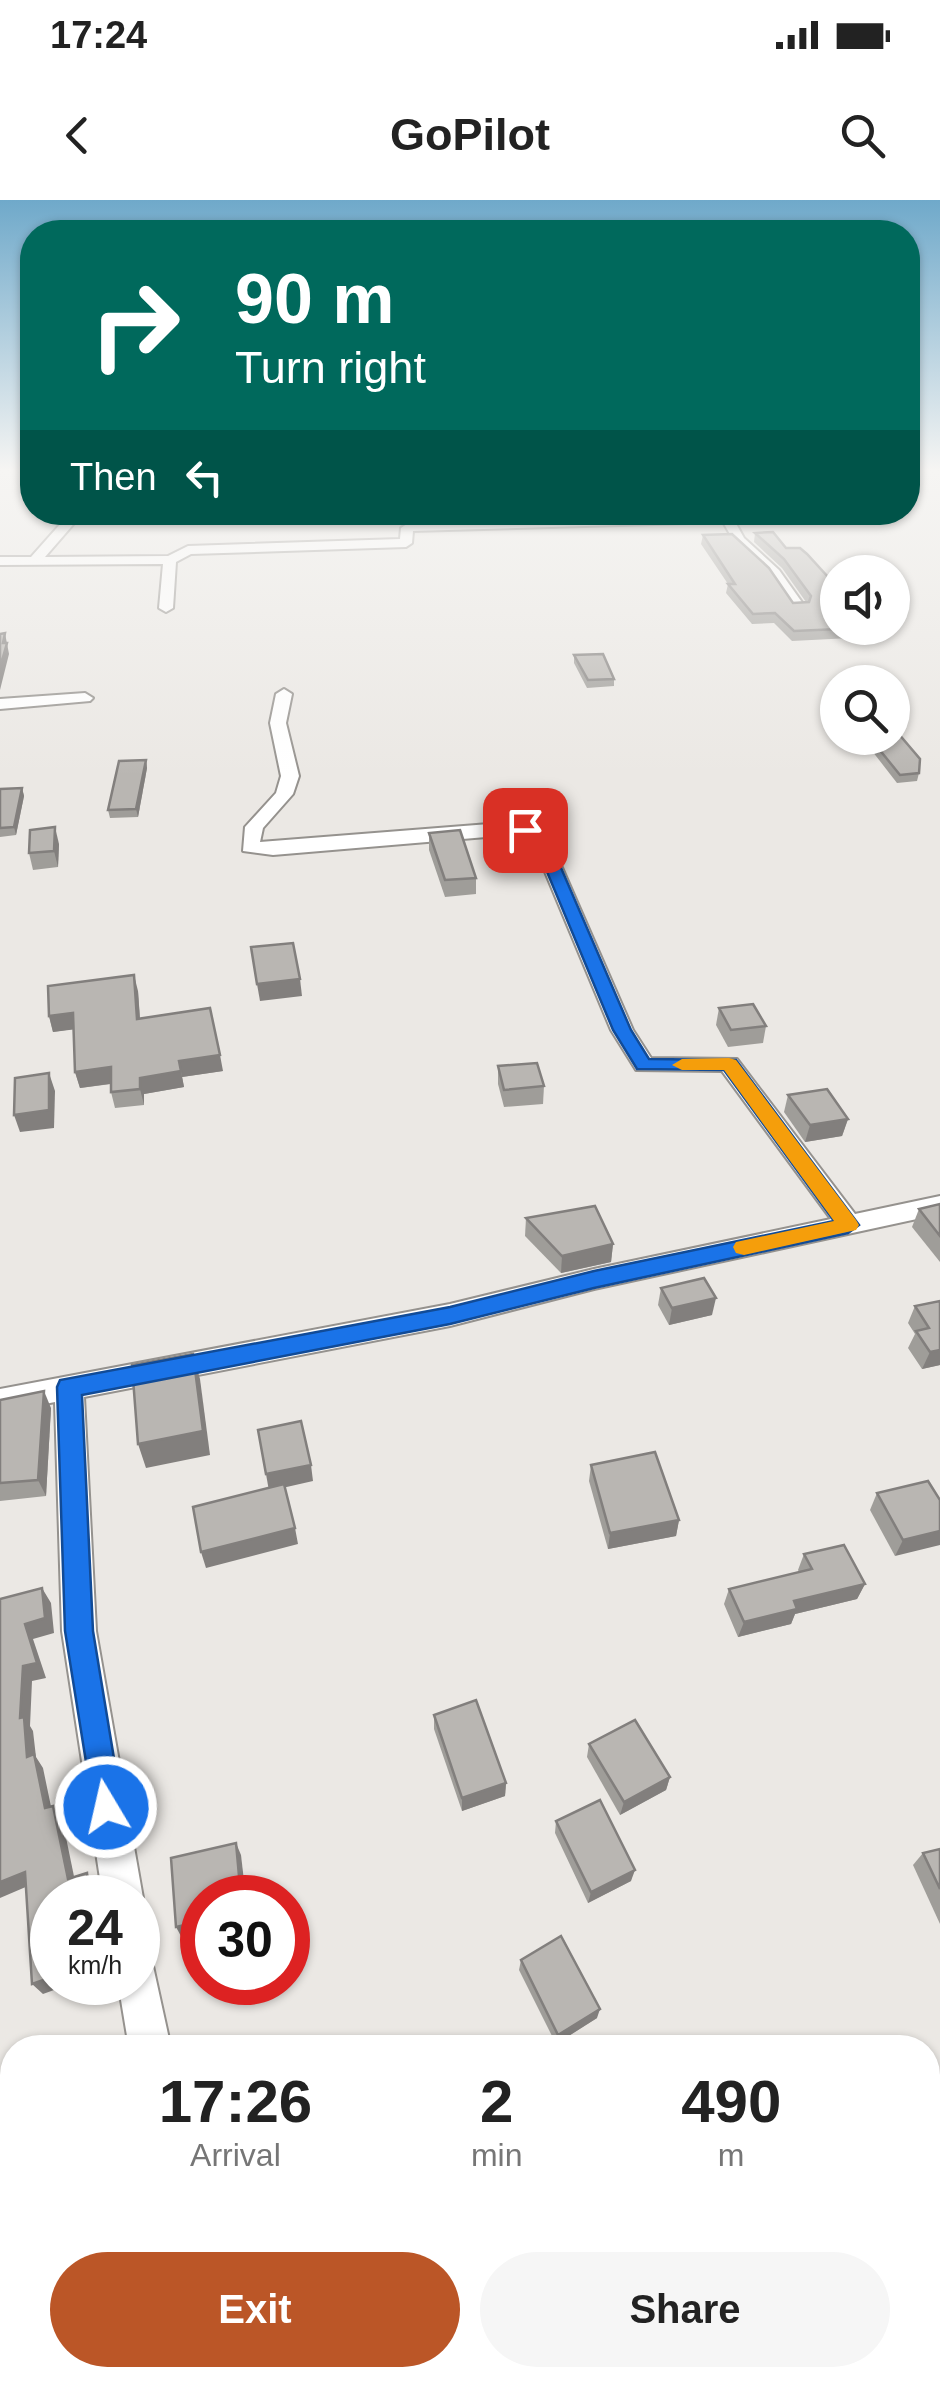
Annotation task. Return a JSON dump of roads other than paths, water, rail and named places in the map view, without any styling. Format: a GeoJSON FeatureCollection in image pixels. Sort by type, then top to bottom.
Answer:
{"type":"FeatureCollection","features":[{"type":"Feature","properties":{"kind":"street"},"geometry":{"type":"LineString","coordinates":[[166,608],[169,571]]}},
{"type":"Feature","properties":{"kind":"street"},"geometry":{"type":"LineString","coordinates":[[772,571],[799,608]]}},
{"type":"Feature","properties":{"kind":"street"},"geometry":{"type":"LineString","coordinates":[[284,694],[278,724],[290,776],[284,794],[254,827],[250,848],[489,829],[525,830],[541,840],[622,1030],[644,1065],[729,1064],[848,1225]]}},
{"type":"Feature","properties":{"kind":"street"},"geometry":{"type":"LineString","coordinates":[[0,704],[84,698]]}},
{"type":"Feature","properties":{"kind":"street"},"geometry":{"type":"LineString","coordinates":[[0,1401],[450,1316],[594,1279],[940,1205]]}},
{"type":"Feature","properties":{"kind":"street"},"geometry":{"type":"LineString","coordinates":[[69,1387],[79,1631],[118,1875]]}},
{"type":"Feature","properties":{"kind":"street"},"geometry":{"type":"LineString","coordinates":[[142,2005],[148,2035]]}}]}
